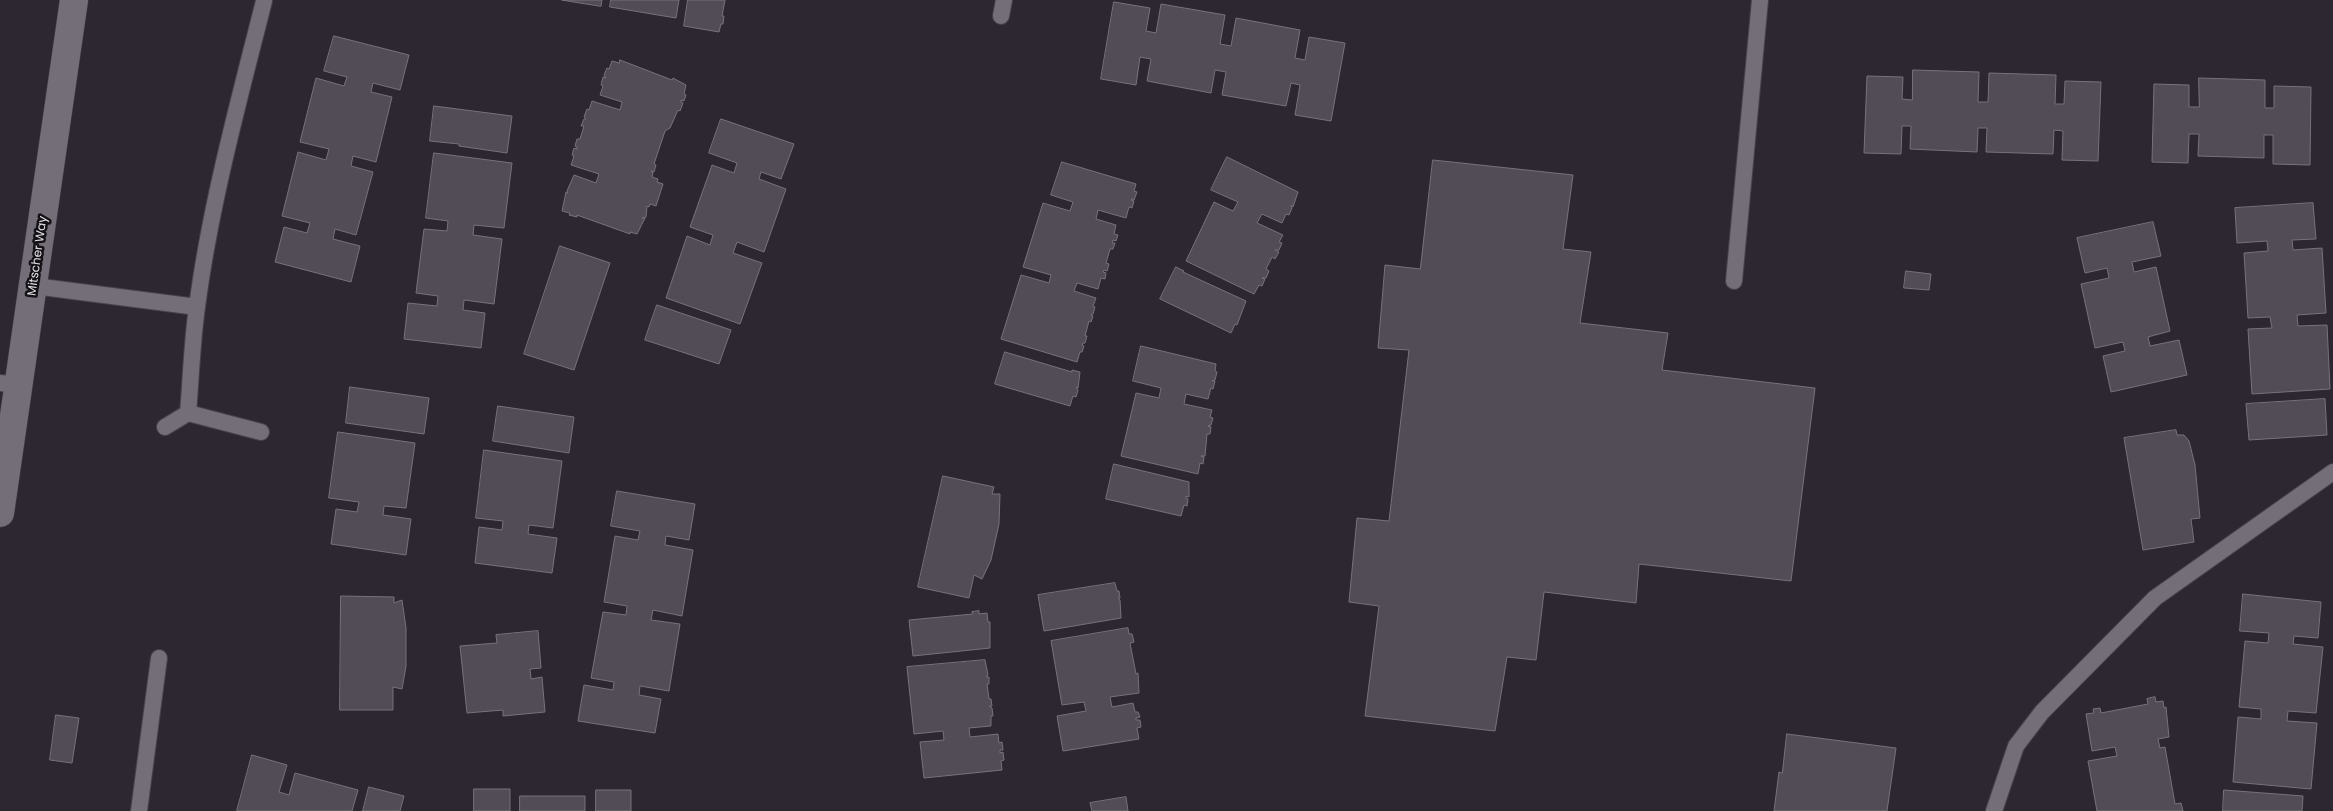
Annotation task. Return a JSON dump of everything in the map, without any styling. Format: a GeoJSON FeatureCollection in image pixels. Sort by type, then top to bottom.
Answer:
{"type":"FeatureCollection","features":[{"type":"Feature","properties":{"kind":"main road","name":"Mitscher Way"},"geometry":{"type":"LineString","coordinates":[[0,512],[9,384],[34,286],[74,0]]}},
{"type":"Feature","properties":{"kind":"lane"},"geometry":{"type":"LineString","coordinates":[[1734,281],[1760,0]]}},
{"type":"Feature","properties":{"kind":"lane"},"geometry":{"type":"LineString","coordinates":[[188,413],[197,306],[238,105],[264,1]]}},
{"type":"Feature","properties":{"kind":"lane"},"geometry":{"type":"LineString","coordinates":[[34,286],[197,306]]}},
{"type":"Feature","properties":{"kind":"lane"},"geometry":{"type":"LineString","coordinates":[[166,427],[188,413],[261,432]]}},
{"type":"Feature","properties":{"kind":"lane"},"geometry":{"type":"LineString","coordinates":[[1994,811],[2016,746],[2042,712],[2148,605],[2333,472]]}},
{"type":"Feature","properties":{"kind":"lane"},"geometry":{"type":"LineString","coordinates":[[140,811],[159,658]]}},
{"type":"Feature","properties":{"kind":"building"},"geometry":{"type":"Polygon","coordinates":[[[562,0],[602,0],[601,6],[562,0]]]}},
{"type":"Feature","properties":{"kind":"building"},"geometry":{"type":"Polygon","coordinates":[[[611,0],[679,0],[676,18],[610,7],[611,0]]]}},
{"type":"Feature","properties":{"kind":"building"},"geometry":{"type":"Polygon","coordinates":[[[688,0],[725,0],[722,16],[724,16],[723,24],[721,24],[719,32],[684,26],[688,0]]]}},
{"type":"Feature","properties":{"kind":"building"},"geometry":{"type":"Polygon","coordinates":[[[1114,2],[1150,8],[1146,31],[1156,33],[1161,4],[1225,15],[1220,44],[1231,46],[1236,18],[1300,30],[1295,58],[1305,60],[1309,37],[1345,43],[1331,121],[1295,115],[1300,85],[1291,83],[1286,106],[1222,95],[1226,72],[1215,70],[1211,93],[1147,81],[1151,59],[1140,57],[1136,85],[1101,79],[1114,2]]]}},
{"type":"Feature","properties":{"kind":"building"},"geometry":{"type":"Polygon","coordinates":[[[334,36],[409,55],[400,90],[373,83],[371,92],[392,97],[376,162],[353,156],[351,166],[373,172],[356,235],[335,229],[333,239],[360,246],[351,282],[275,262],[284,227],[307,233],[310,223],[282,216],[298,152],[326,160],[329,149],[300,142],[316,78],[344,86],[347,77],[324,71],[334,36]]]}},
{"type":"Feature","properties":{"kind":"building"},"geometry":{"type":"Polygon","coordinates":[[[620,60],[672,80],[673,78],[686,85],[684,94],[686,95],[684,101],[681,100],[683,103],[680,111],[678,110],[670,128],[665,131],[654,164],[656,165],[654,172],[651,171],[653,173],[652,177],[658,179],[657,182],[663,184],[656,206],[650,204],[649,207],[647,206],[646,217],[642,218],[645,218],[637,234],[630,232],[630,234],[577,215],[577,217],[569,215],[570,213],[562,211],[566,192],[568,193],[567,191],[574,175],[596,183],[599,174],[571,165],[574,156],[572,155],[574,148],[577,149],[575,146],[577,139],[580,139],[584,126],[581,126],[584,119],[586,119],[584,117],[592,101],[620,110],[622,102],[600,95],[603,77],[606,78],[604,75],[607,68],[609,69],[612,61],[619,63],[620,60]]]}},
{"type":"Feature","properties":{"kind":"building"},"geometry":{"type":"Polygon","coordinates":[[[1913,70],[1979,72],[1978,102],[1988,102],[1989,73],[2056,75],[2055,104],[2064,104],[2065,81],[2101,82],[2098,161],[2062,160],[2063,131],[2054,130],[2053,154],[1986,152],[1987,128],[1978,128],[1977,152],[1910,149],[1911,126],[1902,126],[1901,154],[1864,153],[1867,76],[1903,77],[1902,99],[1912,100],[1913,70]]]}},
{"type":"Feature","properties":{"kind":"building"},"geometry":{"type":"Polygon","coordinates":[[[2199,78],[2265,80],[2265,108],[2274,108],[2274,86],[2311,87],[2310,165],[2273,164],[2273,135],[2264,135],[2264,158],[2198,156],[2199,134],[2189,134],[2188,163],[2152,162],[2154,84],[2189,85],[2189,107],[2199,107],[2199,78]]]}},
{"type":"Feature","properties":{"kind":"building"},"geometry":{"type":"Polygon","coordinates":[[[434,106],[512,116],[507,153],[459,146],[459,144],[430,141],[434,106]]]}},
{"type":"Feature","properties":{"kind":"building"},"geometry":{"type":"Polygon","coordinates":[[[721,119],[794,144],[781,179],[761,172],[759,179],[786,189],[764,252],[737,242],[733,253],[762,263],[740,324],[666,298],[687,236],[710,245],[713,235],[690,227],[712,165],[734,173],[737,163],[709,153],[721,119]]]}},
{"type":"Feature","properties":{"kind":"building"},"geometry":{"type":"Polygon","coordinates":[[[434,153],[512,163],[504,228],[474,225],[473,235],[502,239],[494,304],[464,300],[463,310],[485,313],[481,348],[404,339],[408,303],[437,306],[438,296],[416,293],[424,229],[447,231],[448,221],[426,218],[434,153]]]}},
{"type":"Feature","properties":{"kind":"building"},"geometry":{"type":"Polygon","coordinates":[[[1227,157],[1298,192],[1293,207],[1291,205],[1292,208],[1289,215],[1286,214],[1282,223],[1262,214],[1257,223],[1283,235],[1279,242],[1282,243],[1279,250],[1275,250],[1279,252],[1275,259],[1272,257],[1266,269],[1269,271],[1266,278],[1262,278],[1265,279],[1262,286],[1259,285],[1254,294],[1186,261],[1214,202],[1233,211],[1238,202],[1211,190],[1227,157]]]}},
{"type":"Feature","properties":{"kind":"building"},"geometry":{"type":"Polygon","coordinates":[[[1433,160],[1573,175],[1563,249],[1591,252],[1580,323],[1668,333],[1662,370],[1815,388],[1791,581],[1639,564],[1636,603],[1544,592],[1536,660],[1507,657],[1495,731],[1365,716],[1379,606],[1349,602],[1357,518],[1389,521],[1409,350],[1378,348],[1385,265],[1420,269],[1433,160]]]}},
{"type":"Feature","properties":{"kind":"building"},"geometry":{"type":"Polygon","coordinates":[[[1062,162],[1136,184],[1134,191],[1137,192],[1134,200],[1131,200],[1134,201],[1132,208],[1129,207],[1126,218],[1098,210],[1096,219],[1116,225],[1114,234],[1118,235],[1116,241],[1113,240],[1112,243],[1115,243],[1113,249],[1110,249],[1106,263],[1109,264],[1107,271],[1104,270],[1103,272],[1106,273],[1105,279],[1101,278],[1098,289],[1077,283],[1074,291],[1096,298],[1093,314],[1091,315],[1093,316],[1091,322],[1089,321],[1085,336],[1087,336],[1085,343],[1082,345],[1084,346],[1077,362],[1001,339],[1021,275],[1049,283],[1051,275],[1023,267],[1043,203],[1070,211],[1073,202],[1051,195],[1062,162]]]}},
{"type":"Feature","properties":{"kind":"building"},"geometry":{"type":"Polygon","coordinates":[[[2313,203],[2316,239],[2292,240],[2293,250],[2322,248],[2326,313],[2297,315],[2298,326],[2327,325],[2330,389],[2252,394],[2248,329],[2272,328],[2270,317],[2248,318],[2244,253],[2268,251],[2267,241],[2237,243],[2235,208],[2313,203]]]}},
{"type":"Feature","properties":{"kind":"building"},"geometry":{"type":"Polygon","coordinates":[[[2153,222],[2161,256],[2132,262],[2134,272],[2156,267],[2170,331],[2148,337],[2150,346],[2179,340],[2187,375],[2111,392],[2103,356],[2125,351],[2123,342],[2095,348],[2081,284],[2109,278],[2107,268],[2085,273],[2077,238],[2153,222]]]}},
{"type":"Feature","properties":{"kind":"building"},"geometry":{"type":"Polygon","coordinates":[[[560,246],[610,263],[574,370],[524,354],[560,246]]]}},
{"type":"Feature","properties":{"kind":"building"},"geometry":{"type":"Polygon","coordinates":[[[1176,267],[1246,301],[1237,325],[1235,324],[1231,333],[1160,299],[1176,267]]]}},
{"type":"Feature","properties":{"kind":"building"},"geometry":{"type":"Polygon","coordinates":[[[1906,271],[1931,274],[1929,290],[1904,288],[1906,271]]]}},
{"type":"Feature","properties":{"kind":"building"},"geometry":{"type":"Polygon","coordinates":[[[657,305],[731,330],[719,364],[645,340],[657,305]]]}},
{"type":"Feature","properties":{"kind":"building"},"geometry":{"type":"Polygon","coordinates":[[[1141,346],[1216,364],[1215,371],[1217,372],[1215,380],[1212,381],[1215,381],[1208,399],[1186,394],[1184,404],[1212,410],[1210,417],[1213,418],[1211,425],[1208,426],[1211,427],[1210,434],[1207,434],[1205,456],[1201,456],[1204,457],[1203,464],[1200,463],[1198,474],[1121,456],[1136,393],[1159,398],[1161,388],[1133,381],[1141,346]]]}},
{"type":"Feature","properties":{"kind":"building"},"geometry":{"type":"Polygon","coordinates":[[[1005,352],[1072,372],[1072,370],[1080,372],[1078,388],[1076,387],[1078,390],[1076,397],[1073,396],[1070,406],[995,384],[1005,352]]]}},
{"type":"Feature","properties":{"kind":"building"},"geometry":{"type":"Polygon","coordinates":[[[350,387],[429,398],[424,434],[346,423],[350,387]]]}},
{"type":"Feature","properties":{"kind":"building"},"geometry":{"type":"Polygon","coordinates":[[[2325,399],[2327,435],[2249,440],[2246,404],[2325,399]]]}},
{"type":"Feature","properties":{"kind":"building"},"geometry":{"type":"Polygon","coordinates":[[[498,406],[574,417],[569,453],[493,441],[498,406]]]}},
{"type":"Feature","properties":{"kind":"building"},"geometry":{"type":"Polygon","coordinates":[[[2176,430],[2177,435],[2184,435],[2189,441],[2195,465],[2200,518],[2191,519],[2194,542],[2143,550],[2124,438],[2176,430]]]}},
{"type":"Feature","properties":{"kind":"building"},"geometry":{"type":"Polygon","coordinates":[[[338,432],[415,443],[406,508],[384,506],[383,515],[411,519],[406,555],[331,544],[336,509],[357,512],[359,502],[329,498],[338,432]]]}},
{"type":"Feature","properties":{"kind":"building"},"geometry":{"type":"Polygon","coordinates":[[[484,450],[562,461],[553,528],[529,525],[528,534],[557,538],[552,573],[475,563],[479,527],[502,530],[503,521],[476,518],[484,450]]]}},
{"type":"Feature","properties":{"kind":"building"},"geometry":{"type":"Polygon","coordinates":[[[1114,464],[1189,482],[1189,497],[1186,496],[1188,499],[1187,506],[1184,505],[1181,516],[1106,499],[1114,464]]]}},
{"type":"Feature","properties":{"kind":"building"},"geometry":{"type":"Polygon","coordinates":[[[943,476],[994,487],[992,494],[1000,494],[999,524],[991,560],[982,579],[974,575],[969,598],[918,587],[943,476]]]}},
{"type":"Feature","properties":{"kind":"building"},"geometry":{"type":"Polygon","coordinates":[[[617,491],[695,504],[689,540],[666,536],[665,545],[693,550],[682,616],[653,610],[651,620],[680,624],[669,691],[640,686],[639,695],[661,699],[655,733],[578,721],[584,685],[613,690],[614,682],[591,678],[603,612],[626,615],[627,606],[604,602],[615,536],[638,540],[640,531],[611,526],[617,491]]]}},
{"type":"Feature","properties":{"kind":"building"},"geometry":{"type":"Polygon","coordinates":[[[1115,583],[1117,591],[1119,591],[1120,598],[1118,598],[1120,600],[1121,618],[1044,631],[1038,595],[1115,583]]]}},
{"type":"Feature","properties":{"kind":"building"},"geometry":{"type":"Polygon","coordinates":[[[2243,594],[2321,602],[2318,638],[2294,636],[2293,644],[2323,647],[2316,713],[2288,711],[2287,721],[2317,723],[2311,789],[2233,782],[2238,717],[2261,719],[2261,709],[2239,707],[2245,641],[2268,643],[2269,633],[2240,631],[2243,594]]]}},
{"type":"Feature","properties":{"kind":"building"},"geometry":{"type":"Polygon","coordinates":[[[341,596],[394,597],[394,603],[402,600],[406,628],[406,666],[402,689],[393,687],[393,710],[340,710],[341,596]]]}},
{"type":"Feature","properties":{"kind":"building"},"geometry":{"type":"Polygon","coordinates":[[[979,611],[979,614],[987,613],[988,622],[990,622],[990,648],[913,656],[909,620],[973,614],[972,612],[979,611]]]}},
{"type":"Feature","properties":{"kind":"building"},"geometry":{"type":"Polygon","coordinates":[[[1128,628],[1134,642],[1130,643],[1136,674],[1138,673],[1139,693],[1110,697],[1112,707],[1133,703],[1135,712],[1138,712],[1140,717],[1136,718],[1136,720],[1140,720],[1141,727],[1137,728],[1139,739],[1063,751],[1057,716],[1086,711],[1084,702],[1062,705],[1051,641],[1128,628]]]}},
{"type":"Feature","properties":{"kind":"building"},"geometry":{"type":"Polygon","coordinates":[[[538,631],[541,668],[530,669],[531,679],[542,677],[545,712],[503,716],[503,710],[467,713],[460,646],[497,643],[496,635],[538,631]]]}},
{"type":"Feature","properties":{"kind":"building"},"geometry":{"type":"Polygon","coordinates":[[[985,660],[988,675],[986,677],[989,677],[989,684],[987,684],[989,699],[991,699],[992,706],[989,706],[992,708],[993,716],[991,716],[991,726],[969,728],[970,737],[998,734],[999,743],[1002,742],[1003,750],[1000,750],[1000,753],[1003,752],[1004,760],[1001,761],[1002,770],[924,778],[920,742],[944,740],[943,731],[914,734],[907,667],[985,660]]]}},
{"type":"Feature","properties":{"kind":"building"},"geometry":{"type":"Polygon","coordinates":[[[2155,697],[2156,702],[2163,701],[2164,708],[2166,707],[2169,737],[2158,739],[2160,748],[2165,747],[2175,804],[2181,803],[2183,811],[2097,811],[2088,761],[2117,756],[2115,747],[2092,751],[2086,714],[2094,713],[2093,709],[2100,708],[2101,713],[2148,704],[2147,699],[2155,697]]]}},
{"type":"Feature","properties":{"kind":"building"},"geometry":{"type":"Polygon","coordinates":[[[56,715],[79,718],[72,763],[50,760],[56,715]]]}},
{"type":"Feature","properties":{"kind":"building"},"geometry":{"type":"Polygon","coordinates":[[[1787,734],[1896,748],[1887,811],[1774,811],[1779,772],[1782,773],[1787,734]]]}},
{"type":"Feature","properties":{"kind":"building"},"geometry":{"type":"Polygon","coordinates":[[[252,755],[287,765],[279,792],[289,795],[295,773],[358,790],[352,811],[237,811],[252,755]]]}},
{"type":"Feature","properties":{"kind":"building"},"geometry":{"type":"Polygon","coordinates":[[[369,787],[404,796],[400,811],[363,811],[369,787]]]}},
{"type":"Feature","properties":{"kind":"building"},"geometry":{"type":"Polygon","coordinates":[[[474,789],[510,789],[510,811],[474,811],[474,789]]]}},
{"type":"Feature","properties":{"kind":"building"},"geometry":{"type":"Polygon","coordinates":[[[596,790],[631,790],[631,811],[596,811],[596,790]]]}},
{"type":"Feature","properties":{"kind":"building"},"geometry":{"type":"Polygon","coordinates":[[[2224,790],[2303,796],[2302,811],[2223,811],[2224,790]]]}},
{"type":"Feature","properties":{"kind":"building"},"geometry":{"type":"Polygon","coordinates":[[[520,796],[585,796],[585,811],[520,811],[520,796]]]}},
{"type":"Feature","properties":{"kind":"building"},"geometry":{"type":"Polygon","coordinates":[[[1126,797],[1128,811],[1092,811],[1090,803],[1126,797]]]}}]}
